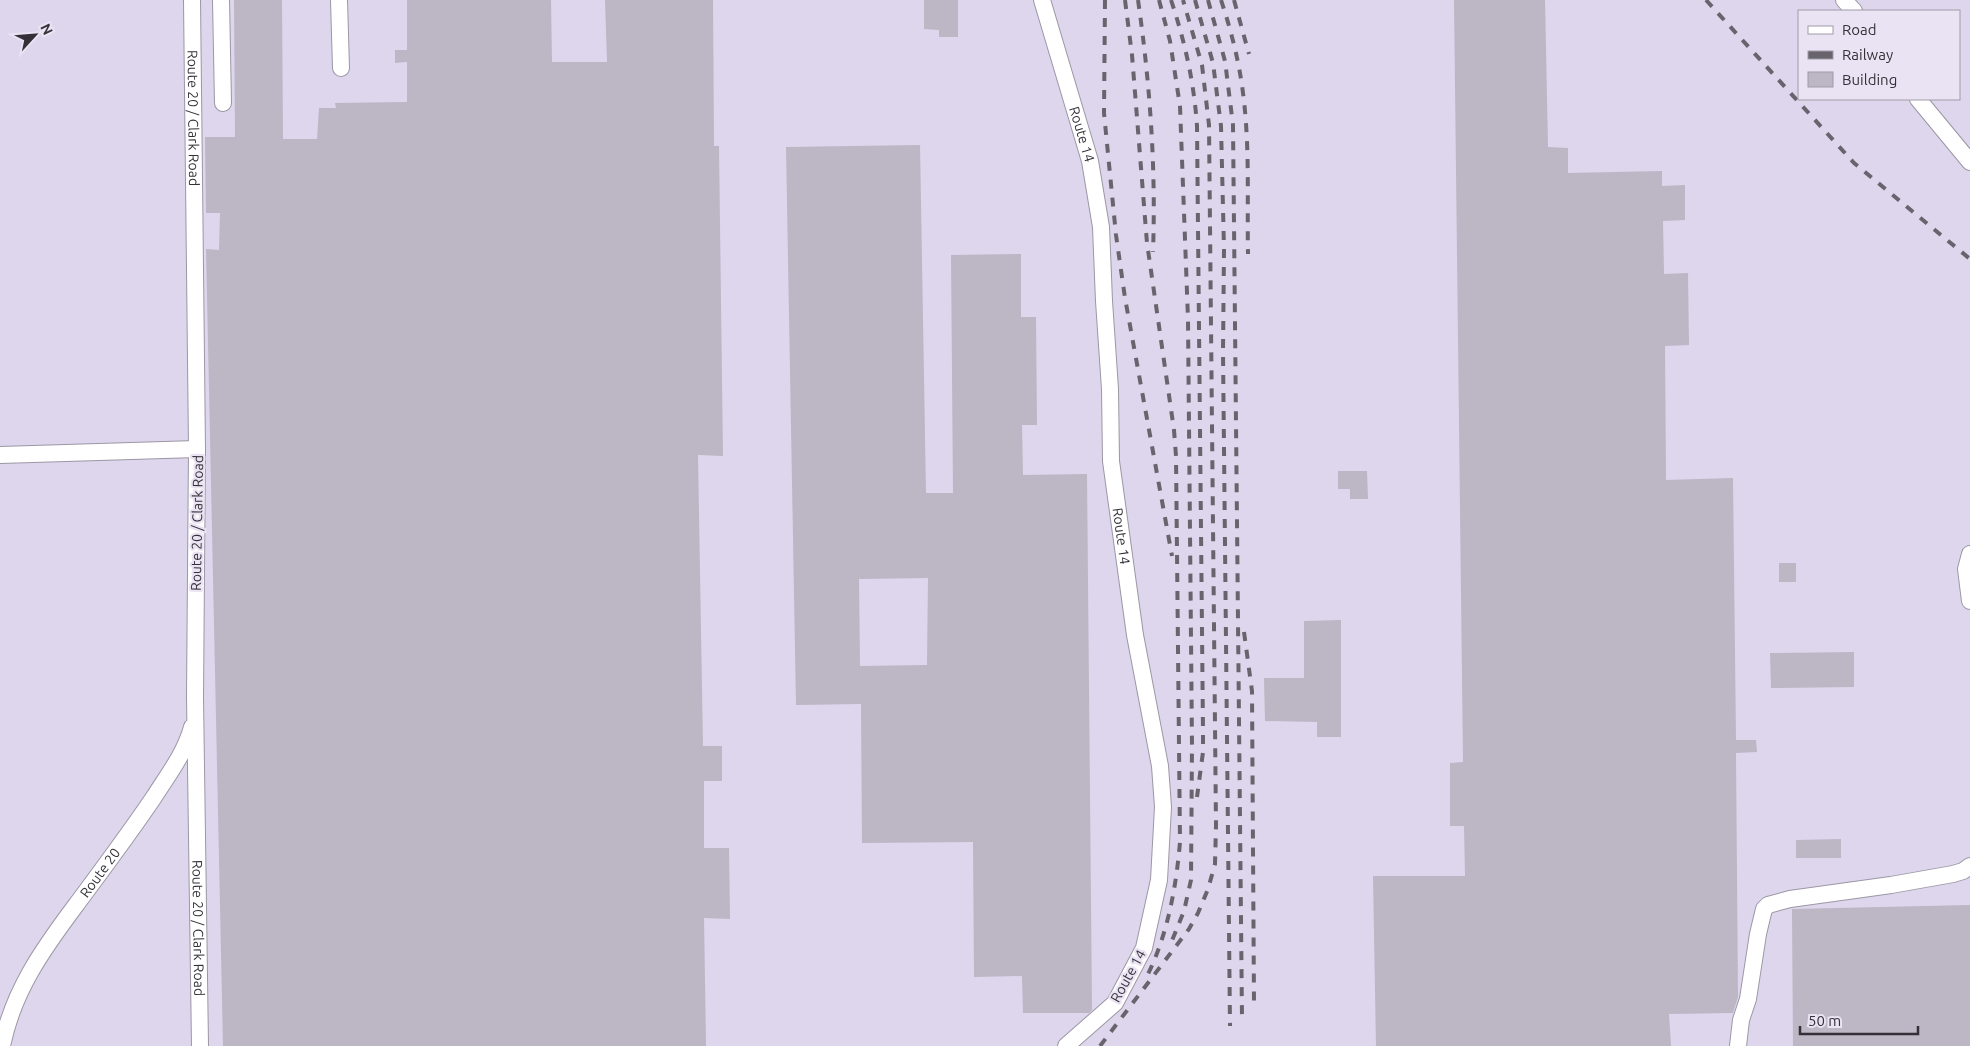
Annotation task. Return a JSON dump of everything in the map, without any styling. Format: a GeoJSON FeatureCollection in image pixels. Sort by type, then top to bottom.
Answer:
{"type":"FeatureCollection","features":[{"type":"Feature","properties":{"kind":"street","name":"Route 20 / Clark Road"},"geometry":{"type":"LineString","coordinates":[[192,0],[198,450],[195,697],[200,1046]]}},
{"type":"Feature","properties":{"kind":"street"},"geometry":{"type":"LineString","coordinates":[[221,0],[223,104]]}},
{"type":"Feature","properties":{"kind":"street"},"geometry":{"type":"LineString","coordinates":[[339,0],[341,68]]}},
{"type":"Feature","properties":{"kind":"street","name":"Route 14"},"geometry":{"type":"LineString","coordinates":[[1042,0],[1090,161],[1101,227],[1110,389],[1111,462],[1135,635],[1160,766],[1163,807],[1159,880],[1144,948],[1115,1003],[1066,1046]]}},
{"type":"Feature","properties":{"kind":"street"},"geometry":{"type":"LineString","coordinates":[[1844,0],[1853,10]]}},
{"type":"Feature","properties":{"kind":"street"},"geometry":{"type":"LineString","coordinates":[[1919,100],[1970,162]]}},
{"type":"Feature","properties":{"kind":"street"},"geometry":{"type":"LineString","coordinates":[[0,455],[198,450]]}},
{"type":"Feature","properties":{"kind":"street"},"geometry":{"type":"LineString","coordinates":[[1970,554],[1966,569],[1970,601]]}},
{"type":"Feature","properties":{"kind":"street","name":"Route 20"},"geometry":{"type":"LineString","coordinates":[[2,1046],[13,1007],[30,971],[46,946],[145,810],[178,760],[191,728],[195,697]]}},
{"type":"Feature","properties":{"kind":"street"},"geometry":{"type":"LineString","coordinates":[[1738,1046],[1738,1037],[1748,999],[1760,926],[1764,910],[1768,905],[1790,899],[1953,874],[1963,871],[1970,866]]}},
{"type":"Feature","properties":{"kind":"shaded area"},"geometry":{"type":"Polygon","coordinates":[[[0,0],[1970,0],[1970,1046],[0,1046],[0,0]]]}},
{"type":"Feature","properties":{"kind":"building"},"geometry":{"type":"Polygon","coordinates":[[[234,0],[282,0],[283,139],[317,139],[319,108],[336,108],[335,103],[407,102],[407,62],[395,63],[395,50],[407,50],[407,0],[551,0],[552,62],[607,62],[605,0],[713,0],[714,146],[719,146],[723,456],[698,455],[703,746],[722,746],[722,781],[704,781],[704,848],[729,848],[730,919],[704,918],[706,1046],[223,1046],[206,249],[219,250],[220,213],[206,213],[205,137],[235,137],[234,0]]]}},
{"type":"Feature","properties":{"kind":"building"},"geometry":{"type":"Polygon","coordinates":[[[924,0],[958,0],[958,37],[939,37],[939,30],[924,29],[924,0]]]}},
{"type":"Feature","properties":{"kind":"building"},"geometry":{"type":"Polygon","coordinates":[[[1454,0],[1545,0],[1548,147],[1568,148],[1568,173],[1662,171],[1662,186],[1685,185],[1685,220],[1663,221],[1664,274],[1688,273],[1689,345],[1665,346],[1666,480],[1733,478],[1736,740],[1756,740],[1757,752],[1736,753],[1738,997],[1733,1013],[1669,1014],[1671,1046],[1376,1046],[1373,876],[1465,876],[1464,826],[1450,826],[1450,763],[1463,762],[1454,0]]]}},
{"type":"Feature","properties":{"kind":"building"},"geometry":{"type":"Polygon","coordinates":[[[920,145],[926,493],[953,493],[951,255],[1021,254],[1021,317],[1036,317],[1037,425],[1022,425],[1023,475],[1087,474],[1092,1010],[1089,1013],[1023,1013],[1022,976],[974,977],[973,842],[862,843],[861,704],[796,705],[786,147],[920,145]],[[928,578],[859,579],[860,666],[927,665],[928,578]]]}},
{"type":"Feature","properties":{"kind":"building"},"geometry":{"type":"Polygon","coordinates":[[[1338,471],[1367,471],[1368,499],[1350,499],[1350,489],[1338,489],[1338,471]]]}},
{"type":"Feature","properties":{"kind":"building"},"geometry":{"type":"Polygon","coordinates":[[[1779,563],[1796,563],[1796,582],[1779,582],[1779,563]]]}},
{"type":"Feature","properties":{"kind":"building"},"geometry":{"type":"Polygon","coordinates":[[[1341,620],[1341,737],[1317,737],[1317,722],[1265,721],[1264,678],[1304,678],[1304,621],[1341,620]]]}},
{"type":"Feature","properties":{"kind":"building"},"geometry":{"type":"Polygon","coordinates":[[[1854,652],[1854,687],[1771,688],[1770,653],[1854,652]]]}},
{"type":"Feature","properties":{"kind":"building"},"geometry":{"type":"Polygon","coordinates":[[[1841,839],[1841,858],[1796,858],[1796,840],[1841,839]]]}},
{"type":"Feature","properties":{"kind":"building"},"geometry":{"type":"Polygon","coordinates":[[[1970,905],[1970,1046],[1793,1046],[1792,909],[1970,905]]]}},
{"type":"Feature","properties":{"kind":"railway"},"geometry":{"type":"LineString","coordinates":[[1105,0],[1104,113],[1116,235],[1125,298],[1172,556]]}},
{"type":"Feature","properties":{"kind":"railway"},"geometry":{"type":"LineString","coordinates":[[1125,0],[1132,55],[1147,243],[1174,430],[1176,456],[1180,842],[1173,895],[1165,930],[1145,980]]}},
{"type":"Feature","properties":{"kind":"railway"},"geometry":{"type":"LineString","coordinates":[[1138,0],[1151,126],[1154,189],[1153,252]]}},
{"type":"Feature","properties":{"kind":"railway"},"geometry":{"type":"LineString","coordinates":[[1159,0],[1170,41],[1180,106],[1188,319],[1192,745],[1191,880],[1184,911],[1169,948]]}},
{"type":"Feature","properties":{"kind":"railway"},"geometry":{"type":"LineString","coordinates":[[1171,0],[1188,62],[1197,126],[1203,731],[1203,752],[1197,797]]}},
{"type":"Feature","properties":{"kind":"railway"},"geometry":{"type":"LineString","coordinates":[[1100,1046],[1189,929],[1208,889],[1215,864],[1209,125],[1202,65],[1183,0]]}},
{"type":"Feature","properties":{"kind":"railway"},"geometry":{"type":"LineString","coordinates":[[1195,0],[1213,63],[1221,126],[1224,249],[1223,353],[1230,1026]]}},
{"type":"Feature","properties":{"kind":"railway"},"geometry":{"type":"LineString","coordinates":[[1208,0],[1225,61],[1233,125],[1242,1018]]}},
{"type":"Feature","properties":{"kind":"railway"},"geometry":{"type":"LineString","coordinates":[[1221,0],[1237,57],[1245,113],[1248,254]]}},
{"type":"Feature","properties":{"kind":"railway"},"geometry":{"type":"LineString","coordinates":[[1234,0],[1249,54]]}},
{"type":"Feature","properties":{"kind":"railway"},"geometry":{"type":"LineString","coordinates":[[1706,0],[1854,163],[1970,259]]}},
{"type":"Feature","properties":{"kind":"railway"},"geometry":{"type":"LineString","coordinates":[[1244,632],[1252,691],[1254,1004]]}}]}
